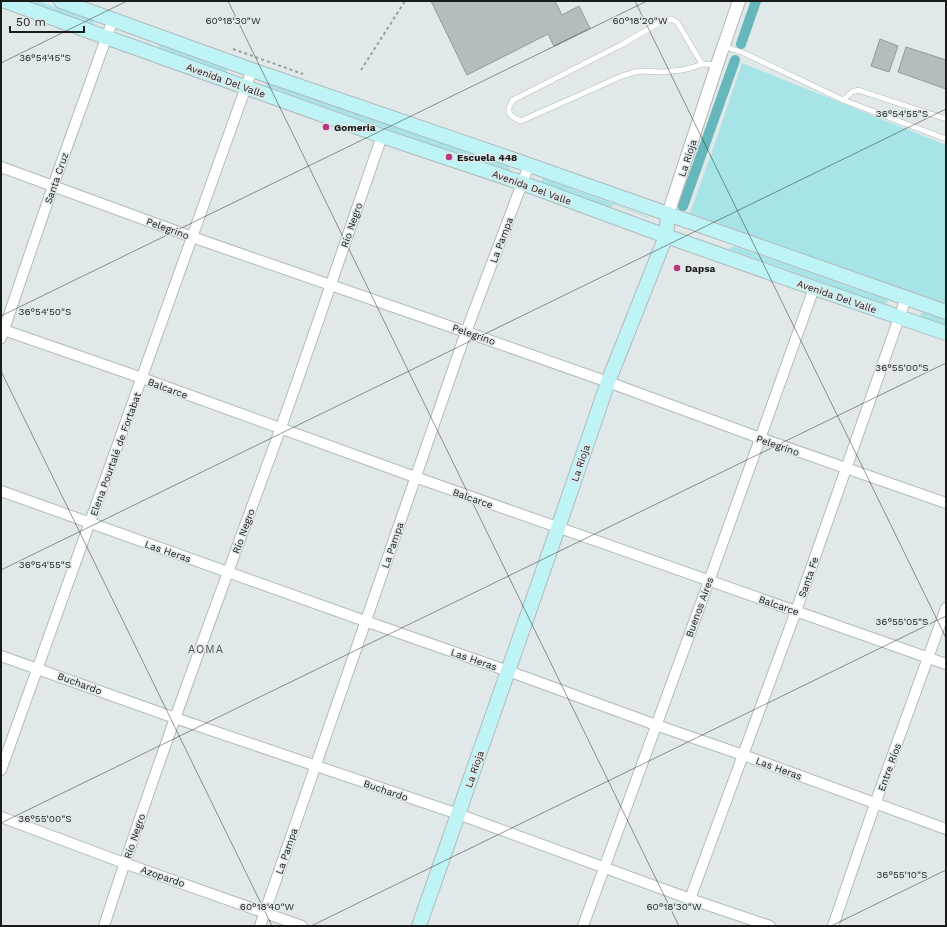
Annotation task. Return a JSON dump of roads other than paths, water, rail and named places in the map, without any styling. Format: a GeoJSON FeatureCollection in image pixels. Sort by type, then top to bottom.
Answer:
{"type":"FeatureCollection","features":[{"type":"Feature","properties":{"kind":"main road","name":"Avenida Del Valle"},"geometry":{"type":"LineString","coordinates":[[5,1],[382,136],[522,183],[666,236],[946,333]]}},
{"type":"Feature","properties":{"kind":"main road","name":"Avenida Del Valle"},"geometry":{"type":"LineString","coordinates":[[61,1],[252,70],[529,165],[946,312]]}},
{"type":"Feature","properties":{"kind":"main road","name":"La Rioja"},"geometry":{"type":"LineString","coordinates":[[419,926],[608,382],[666,236],[668,214]]}},
{"type":"Feature","properties":{"kind":"street","name":"La Rioja"},"geometry":{"type":"LineString","coordinates":[[668,214],[717,65],[740,1]]}},
{"type":"Feature","properties":{"kind":"street","name":"Santa Cruz"},"geometry":{"type":"LineString","coordinates":[[2,332],[112,19]]}},
{"type":"Feature","properties":{"kind":"street","name":"Elena Pourtalé de Fortabat"},"geometry":{"type":"LineString","coordinates":[[1,770],[252,70]]}},
{"type":"Feature","properties":{"kind":"street","name":"Río Negro"},"geometry":{"type":"LineString","coordinates":[[104,926],[124,863],[175,718],[280,429],[382,136]]}},
{"type":"Feature","properties":{"kind":"street","name":"La Pampa"},"geometry":{"type":"LineString","coordinates":[[260,926],[466,332],[529,165]]}},
{"type":"Feature","properties":{"kind":"street","name":"Pelegrino"},"geometry":{"type":"LineString","coordinates":[[1,167],[192,237],[608,382],[760,438],[946,503]]}},
{"type":"Feature","properties":{"kind":"street","name":"Buenos Aires"},"geometry":{"type":"LineString","coordinates":[[583,926],[814,288]]}},
{"type":"Feature","properties":{"kind":"street","name":"Santa Fe"},"geometry":{"type":"LineString","coordinates":[[690,899],[796,611],[906,298]]}},
{"type":"Feature","properties":{"kind":"street","name":"Balcarce"},"geometry":{"type":"LineString","coordinates":[[2,332],[142,378],[558,528],[946,664]]}},
{"type":"Feature","properties":{"kind":"street","name":"Las Heras"},"geometry":{"type":"LineString","coordinates":[[1,491],[365,622],[508,671],[743,755],[946,829]]}},
{"type":"Feature","properties":{"kind":"street","name":"Entre Ríos"},"geometry":{"type":"LineString","coordinates":[[833,926],[875,804],[946,608]]}},
{"type":"Feature","properties":{"kind":"street","name":"Buchardo"},"geometry":{"type":"LineString","coordinates":[[1,656],[175,718],[458,814],[758,924],[770,926]]}},
{"type":"Feature","properties":{"kind":"street","name":"Azopardo"},"geometry":{"type":"LineString","coordinates":[[1,817],[124,863],[302,926]]}},
{"type":"Feature","properties":{"kind":"lane"},"geometry":{"type":"LineString","coordinates":[[702,64],[677,22],[671,19],[661,22],[621,45],[513,100],[508,107],[508,112],[513,118],[521,121],[622,76],[639,71],[664,72],[682,70],[702,64],[717,65]]}},
{"type":"Feature","properties":{"kind":"lane"},"geometry":{"type":"LineString","coordinates":[[724,46],[746,54],[843,100],[946,139]]}},
{"type":"Feature","properties":{"kind":"lane"},"geometry":{"type":"LineString","coordinates":[[843,100],[852,92],[858,90],[946,119]]}},
{"type":"Feature","properties":{"kind":"waterway"},"geometry":{"type":"LineString","coordinates":[[741,44],[756,1]]}},
{"type":"Feature","properties":{"kind":"waterway"},"geometry":{"type":"LineString","coordinates":[[683,206],[735,60]]}},
{"type":"Feature","properties":{"kind":"place","name":"Gomeria"},"geometry":{"type":"Point","coordinates":[326,127]}},
{"type":"Feature","properties":{"kind":"place","name":"Escuela 448"},"geometry":{"type":"Point","coordinates":[449,157]}},
{"type":"Feature","properties":{"kind":"place","name":"Dapsa"},"geometry":{"type":"Point","coordinates":[677,268]}},
{"type":"Feature","properties":{"kind":"district","name":"AOMA"},"geometry":{"type":"Point","coordinates":[206,649]}}]}
